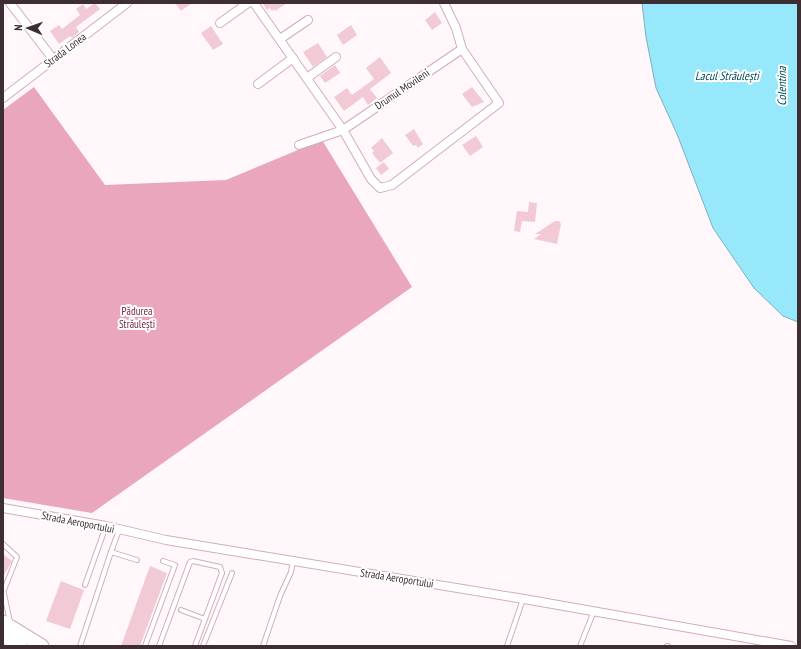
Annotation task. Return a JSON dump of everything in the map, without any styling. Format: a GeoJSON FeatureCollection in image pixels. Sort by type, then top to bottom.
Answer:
{"type":"FeatureCollection","features":[{"type":"Feature","properties":{"kind":"main road"},"geometry":{"type":"LineString","coordinates":[[5,628],[42,646]]}},
{"type":"Feature","properties":{"kind":"main road"},"geometry":{"type":"LineString","coordinates":[[5,628],[20,646]]}},
{"type":"Feature","properties":{"kind":"street"},"geometry":{"type":"LineString","coordinates":[[10,3],[53,59]]}},
{"type":"Feature","properties":{"kind":"street","name":"Strada Lonea"},"geometry":{"type":"LineString","coordinates":[[3,98],[127,3]]}},
{"type":"Feature","properties":{"kind":"street"},"geometry":{"type":"LineString","coordinates":[[220,23],[248,3]]}},
{"type":"Feature","properties":{"kind":"street"},"geometry":{"type":"LineString","coordinates":[[254,3],[343,130],[371,179],[380,188],[392,185],[499,103],[462,49],[456,28],[444,3]]}},
{"type":"Feature","properties":{"kind":"street"},"geometry":{"type":"LineString","coordinates":[[280,39],[308,20]]}},
{"type":"Feature","properties":{"kind":"street","name":"Drumul Movileni"},"geometry":{"type":"LineString","coordinates":[[299,145],[343,130],[462,49]]}},
{"type":"Feature","properties":{"kind":"street"},"geometry":{"type":"LineString","coordinates":[[307,78],[336,57]]}},
{"type":"Feature","properties":{"kind":"street"},"geometry":{"type":"LineString","coordinates":[[258,84],[293,58]]}},
{"type":"Feature","properties":{"kind":"street","name":"Strada Aeroportului"},"geometry":{"type":"LineString","coordinates":[[3,508],[106,526],[166,540],[524,599],[791,646]]}},
{"type":"Feature","properties":{"kind":"lane"},"geometry":{"type":"LineString","coordinates":[[85,585],[106,526]]}},
{"type":"Feature","properties":{"kind":"lane"},"geometry":{"type":"LineString","coordinates":[[80,646],[119,530]]}},
{"type":"Feature","properties":{"kind":"lane"},"geometry":{"type":"LineString","coordinates":[[3,544],[17,557],[4,590],[5,628]]}},
{"type":"Feature","properties":{"kind":"lane"},"geometry":{"type":"LineString","coordinates":[[111,552],[138,560]]}},
{"type":"Feature","properties":{"kind":"lane"},"geometry":{"type":"LineString","coordinates":[[145,646],[175,565],[163,561]]}},
{"type":"Feature","properties":{"kind":"lane"},"geometry":{"type":"LineString","coordinates":[[159,646],[190,562],[193,561],[220,567],[222,573],[195,646]]}},
{"type":"Feature","properties":{"kind":"lane"},"geometry":{"type":"LineString","coordinates":[[263,646],[280,596],[291,572],[293,561]]}},
{"type":"Feature","properties":{"kind":"lane"},"geometry":{"type":"LineString","coordinates":[[203,646],[232,573]]}},
{"type":"Feature","properties":{"kind":"lane"},"geometry":{"type":"LineString","coordinates":[[507,646],[524,599]]}},
{"type":"Feature","properties":{"kind":"lane"},"geometry":{"type":"LineString","coordinates":[[181,610],[205,619]]}},
{"type":"Feature","properties":{"kind":"lane"},"geometry":{"type":"LineString","coordinates":[[580,646],[594,611]]}},
{"type":"Feature","properties":{"kind":"green space","name":"Pădurea Străulești"},"geometry":{"type":"Polygon","coordinates":[[[34,87],[105,185],[226,180],[322,140],[412,287],[92,513],[3,498],[3,110],[34,87]]]}},
{"type":"Feature","properties":{"kind":"water","name":"Lacul Străulești"},"geometry":{"type":"Polygon","coordinates":[[[642,3],[798,3],[798,322],[783,316],[754,288],[713,228],[677,134],[656,88],[646,37],[642,3]]]}},
{"type":"Feature","properties":{"kind":"building"},"geometry":{"type":"Polygon","coordinates":[[[95,3],[100,9],[76,27],[79,32],[72,38],[70,36],[59,44],[50,31],[59,25],[62,29],[80,15],[76,9],[83,4],[86,9],[95,3]]]}},
{"type":"Feature","properties":{"kind":"building"},"geometry":{"type":"Polygon","coordinates":[[[175,3],[192,3],[181,11],[175,3]]]}},
{"type":"Feature","properties":{"kind":"building"},"geometry":{"type":"Polygon","coordinates":[[[262,3],[287,3],[275,11],[274,9],[272,11],[270,8],[267,10],[262,3]]]}},
{"type":"Feature","properties":{"kind":"building"},"geometry":{"type":"Polygon","coordinates":[[[435,12],[442,23],[432,30],[425,20],[435,12]]]}},
{"type":"Feature","properties":{"kind":"building"},"geometry":{"type":"Polygon","coordinates":[[[351,25],[357,35],[343,45],[337,35],[351,25]]]}},
{"type":"Feature","properties":{"kind":"building"},"geometry":{"type":"Polygon","coordinates":[[[211,26],[223,44],[213,50],[201,33],[211,26]]]}},
{"type":"Feature","properties":{"kind":"building"},"geometry":{"type":"Polygon","coordinates":[[[318,43],[327,57],[313,67],[303,52],[318,43]]]}},
{"type":"Feature","properties":{"kind":"building"},"geometry":{"type":"Polygon","coordinates":[[[380,57],[391,73],[370,89],[377,98],[368,105],[363,97],[344,111],[334,97],[347,88],[352,95],[374,79],[366,68],[380,57]]]}},
{"type":"Feature","properties":{"kind":"building"},"geometry":{"type":"Polygon","coordinates":[[[335,65],[340,73],[325,83],[320,76],[335,65]]]}},
{"type":"Feature","properties":{"kind":"building"},"geometry":{"type":"Polygon","coordinates":[[[472,87],[484,102],[472,107],[462,94],[472,87]]]}},
{"type":"Feature","properties":{"kind":"building"},"geometry":{"type":"Polygon","coordinates":[[[414,129],[423,144],[418,148],[416,145],[413,146],[405,135],[414,129]]]}},
{"type":"Feature","properties":{"kind":"building"},"geometry":{"type":"Polygon","coordinates":[[[476,136],[483,147],[470,156],[462,145],[476,136]]]}},
{"type":"Feature","properties":{"kind":"building"},"geometry":{"type":"Polygon","coordinates":[[[382,138],[393,153],[380,163],[372,153],[374,151],[371,148],[382,138]]]}},
{"type":"Feature","properties":{"kind":"building"},"geometry":{"type":"Polygon","coordinates":[[[384,162],[389,169],[381,175],[376,168],[384,162]]]}},
{"type":"Feature","properties":{"kind":"building"},"geometry":{"type":"Polygon","coordinates":[[[529,202],[537,203],[535,222],[522,221],[520,232],[514,231],[517,211],[528,212],[529,202]]]}},
{"type":"Feature","properties":{"kind":"building"},"geometry":{"type":"Polygon","coordinates":[[[555,221],[559,221],[561,224],[557,244],[534,239],[541,234],[535,234],[555,221]]]}},
{"type":"Feature","properties":{"kind":"building"},"geometry":{"type":"Polygon","coordinates":[[[3,554],[12,561],[3,577],[3,554]]]}},
{"type":"Feature","properties":{"kind":"building"},"geometry":{"type":"Polygon","coordinates":[[[150,566],[167,573],[140,646],[121,646],[150,566]]]}},
{"type":"Feature","properties":{"kind":"building"},"geometry":{"type":"Polygon","coordinates":[[[61,581],[84,590],[70,629],[46,621],[61,581]]]}},
{"type":"Feature","properties":{"kind":"water label","name":"Colentina"},"geometry":{"type":"Point","coordinates":[781,86]}}]}
